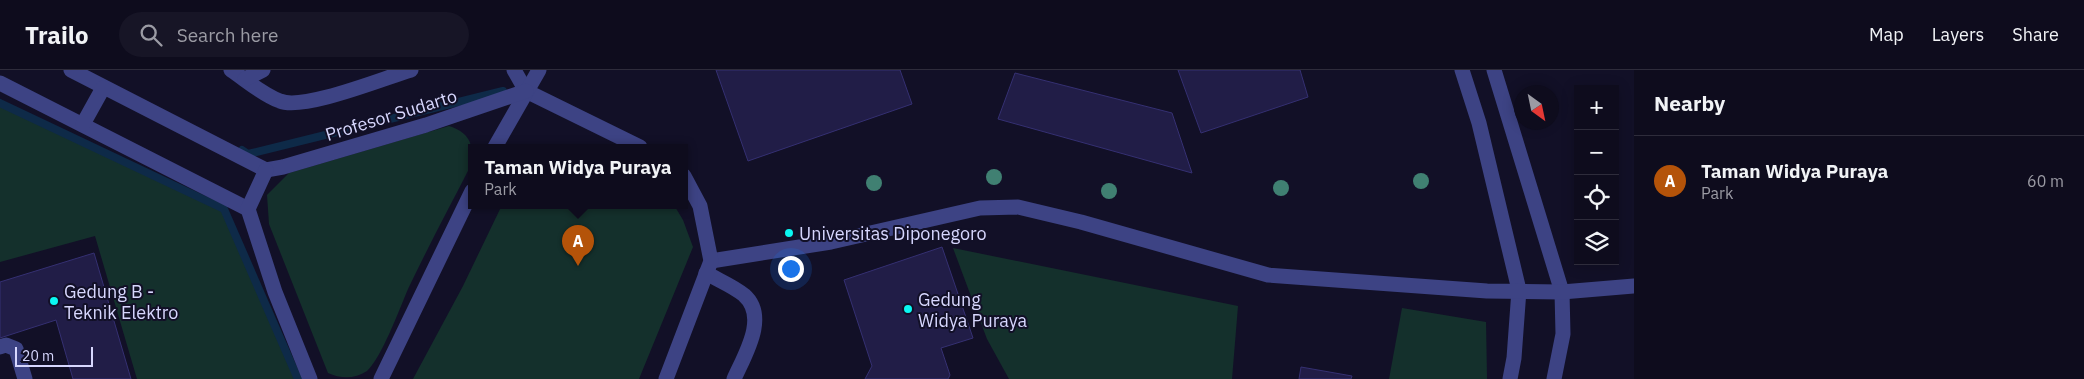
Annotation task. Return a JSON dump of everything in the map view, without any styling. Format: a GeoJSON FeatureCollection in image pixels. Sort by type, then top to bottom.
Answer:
{"type":"FeatureCollection","features":[{"type":"Feature","properties":{"kind":"street"},"geometry":{"type":"LineString","coordinates":[[71,70],[266,170],[248,210],[272,283],[310,379]]}},
{"type":"Feature","properties":{"kind":"street"},"geometry":{"type":"LineString","coordinates":[[231,70],[281,102],[298,104],[323,99],[411,70]]}},
{"type":"Feature","properties":{"kind":"street"},"geometry":{"type":"LineString","coordinates":[[245,79],[263,70]]}},
{"type":"Feature","properties":{"kind":"street"},"geometry":{"type":"LineString","coordinates":[[514,70],[526,91],[634,144]]}},
{"type":"Feature","properties":{"kind":"street"},"geometry":{"type":"LineString","coordinates":[[496,144],[539,70]]}},
{"type":"Feature","properties":{"kind":"street"},"geometry":{"type":"LineString","coordinates":[[1462,70],[1479,124],[1519,290],[1514,358],[1510,379]]}},
{"type":"Feature","properties":{"kind":"street"},"geometry":{"type":"LineString","coordinates":[[1494,70],[1562,292],[1563,334],[1554,379]]}},
{"type":"Feature","properties":{"kind":"street"},"geometry":{"type":"LineString","coordinates":[[0,82],[248,210]]}},
{"type":"Feature","properties":{"kind":"street"},"geometry":{"type":"LineString","coordinates":[[83,124],[103,88]]}},
{"type":"Feature","properties":{"kind":"street","name":"Profesor Sudarto"},"geometry":{"type":"LineString","coordinates":[[266,170],[283,167],[426,125],[526,91]]}},
{"type":"Feature","properties":{"kind":"street"},"geometry":{"type":"LineString","coordinates":[[666,379],[708,267],[700,206],[688,184]]}},
{"type":"Feature","properties":{"kind":"street"},"geometry":{"type":"LineString","coordinates":[[381,379],[468,199]]}},
{"type":"Feature","properties":{"kind":"street"},"geometry":{"type":"LineString","coordinates":[[708,267],[831,242],[980,208],[1018,207],[1081,222],[1268,275],[1487,292],[1519,290],[1562,292],[1634,286]]}},
{"type":"Feature","properties":{"kind":"street"},"geometry":{"type":"LineString","coordinates":[[708,267],[745,296],[754,313],[754,334],[734,379]]}},
{"type":"Feature","properties":{"kind":"street"},"geometry":{"type":"LineString","coordinates":[[0,347],[6,345],[16,349],[25,379]]}},
{"type":"Feature","properties":{"kind":"green space"},"geometry":{"type":"Polygon","coordinates":[[[0,103],[224,209],[298,379],[137,379],[95,236],[0,262],[0,103]]]}},
{"type":"Feature","properties":{"kind":"green space"},"geometry":{"type":"Polygon","coordinates":[[[449,126],[462,132],[471,144],[468,144],[468,171],[408,289],[384,344],[373,364],[367,371],[358,376],[338,376],[328,373],[269,224],[267,195],[289,173],[449,126]]]}},
{"type":"Feature","properties":{"kind":"green space"},"geometry":{"type":"Polygon","coordinates":[[[500,209],[676,209],[683,220],[693,247],[639,379],[413,379],[463,286],[500,209]]]}},
{"type":"Feature","properties":{"kind":"green space"},"geometry":{"type":"Polygon","coordinates":[[[953,248],[1238,306],[1232,379],[1009,379],[987,339],[953,248]]]}},
{"type":"Feature","properties":{"kind":"green space"},"geometry":{"type":"Polygon","coordinates":[[[1402,308],[1486,322],[1487,379],[1389,379],[1402,308]]]}},
{"type":"Feature","properties":{"kind":"building"},"geometry":{"type":"Polygon","coordinates":[[[716,70],[900,70],[912,104],[748,161],[716,70]]]}},
{"type":"Feature","properties":{"kind":"building"},"geometry":{"type":"Polygon","coordinates":[[[1178,70],[1300,70],[1308,97],[1201,133],[1178,70]]]}},
{"type":"Feature","properties":{"kind":"building"},"geometry":{"type":"Polygon","coordinates":[[[1015,73],[1172,113],[1192,173],[998,119],[1015,73]]]}},
{"type":"Feature","properties":{"kind":"building","name":"Gedung Widya Puraya"},"geometry":{"type":"Polygon","coordinates":[[[942,247],[973,338],[941,348],[950,375],[948,379],[865,379],[872,366],[844,280],[942,247]]]}},
{"type":"Feature","properties":{"kind":"building","name":"Gedung B - Teknik Elektro"},"geometry":{"type":"Polygon","coordinates":[[[94,253],[131,379],[73,379],[56,320],[0,338],[0,282],[94,253]]]}},
{"type":"Feature","properties":{"kind":"building"},"geometry":{"type":"Polygon","coordinates":[[[1301,367],[1352,376],[1351,379],[1299,379],[1301,367]]]}},
{"type":"Feature","properties":{"kind":"waterway"},"geometry":{"type":"LineString","coordinates":[[242,150],[248,154],[503,91]]}},
{"type":"Feature","properties":{"kind":"waterway"},"geometry":{"type":"LineString","coordinates":[[0,103],[224,209],[298,379]]}},
{"type":"Feature","properties":{"kind":"place","name":"Universitas Diponegoro"},"geometry":{"type":"Point","coordinates":[789,233]}},
{"type":"Feature","properties":{"kind":"place","name":"Taman Widya Puraya"},"geometry":{"type":"Point","coordinates":[578,266]}},
{"type":"Feature","properties":{"kind":"place","name":"Gedung B - Teknik Elektro"},"geometry":{"type":"Point","coordinates":[54,301]}},
{"type":"Feature","properties":{"kind":"place","name":"Gedung Widya Puraya"},"geometry":{"type":"Point","coordinates":[908,309]}}]}
